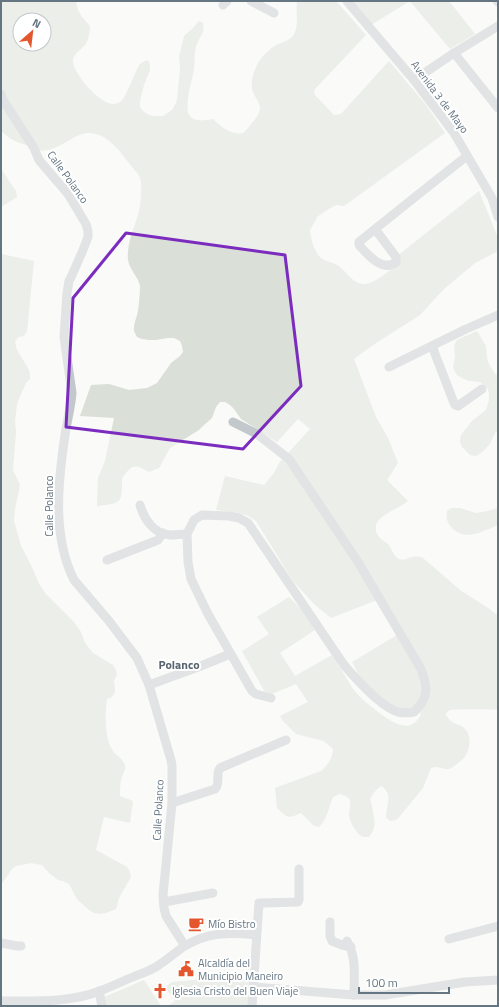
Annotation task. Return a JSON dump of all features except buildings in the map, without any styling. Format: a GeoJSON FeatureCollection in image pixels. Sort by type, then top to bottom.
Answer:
{"type":"FeatureCollection","features":[{"type":"Feature","properties":{"kind":"street"},"geometry":{"type":"LineString","coordinates":[[251,1],[274,13]]}},
{"type":"Feature","properties":{"kind":"street","name":"Avenida 3 de Mayo"},"geometry":{"type":"LineString","coordinates":[[347,1],[414,80],[454,133],[492,198],[498,217]]}},
{"type":"Feature","properties":{"kind":"street"},"geometry":{"type":"LineString","coordinates":[[414,80],[498,26]]}},
{"type":"Feature","properties":{"kind":"street"},"geometry":{"type":"LineString","coordinates":[[454,53],[498,108]]}},
{"type":"Feature","properties":{"kind":"street","name":"Calle Polanco"},"geometry":{"type":"LineString","coordinates":[[1,94],[3,100],[34,148],[39,160],[68,194],[86,224],[88,231],[88,237],[70,281],[64,337],[72,401],[65,435],[59,486],[60,524],[63,552],[74,580],[109,620],[136,658],[149,685],[172,766],[172,803],[163,895],[166,916],[185,946]]}},
{"type":"Feature","properties":{"kind":"street"},"geometry":{"type":"LineString","coordinates":[[375,229],[467,156]]}},
{"type":"Feature","properties":{"kind":"street"},"geometry":{"type":"LineString","coordinates":[[389,367],[498,315]]}},
{"type":"Feature","properties":{"kind":"street"},"geometry":{"type":"LineString","coordinates":[[432,346],[455,405],[458,406],[482,389]]}},
{"type":"Feature","properties":{"kind":"street"},"geometry":{"type":"LineString","coordinates":[[233,422],[258,434],[289,460],[358,562],[421,670],[426,689],[422,703],[414,712],[400,713],[381,702],[352,675],[344,665],[248,523],[239,518],[229,516],[202,515],[194,520],[187,534],[188,562],[191,579],[208,614],[252,691],[256,694],[271,698]]}},
{"type":"Feature","properties":{"kind":"street"},"geometry":{"type":"LineString","coordinates":[[140,505],[145,518],[152,527],[170,535],[187,534]]}},
{"type":"Feature","properties":{"kind":"street"},"geometry":{"type":"LineString","coordinates":[[107,560],[158,540],[163,533]]}},
{"type":"Feature","properties":{"kind":"street"},"geometry":{"type":"LineString","coordinates":[[149,685],[230,654]]}},
{"type":"Feature","properties":{"kind":"street"},"geometry":{"type":"LineString","coordinates":[[172,803],[215,789],[218,787],[217,773],[220,768],[286,740]]}},
{"type":"Feature","properties":{"kind":"street"},"geometry":{"type":"LineString","coordinates":[[252,1006],[259,903],[298,902],[299,869]]}},
{"type":"Feature","properties":{"kind":"street"},"geometry":{"type":"LineString","coordinates":[[164,902],[213,893]]}},
{"type":"Feature","properties":{"kind":"street"},"geometry":{"type":"LineString","coordinates":[[330,922],[330,936],[332,941],[342,945],[349,944],[353,952],[354,995]]}},
{"type":"Feature","properties":{"kind":"street"},"geometry":{"type":"LineString","coordinates":[[449,939],[498,926]]}},
{"type":"Feature","properties":{"kind":"street"},"geometry":{"type":"LineString","coordinates":[[1,1001],[41,1001],[72,998],[99,991],[151,969],[185,946],[205,937],[211,935],[238,933],[256,935]]}},
{"type":"Feature","properties":{"kind":"street"},"geometry":{"type":"LineString","coordinates":[[1,943],[21,946]]}},
{"type":"Feature","properties":{"kind":"street"},"geometry":{"type":"LineString","coordinates":[[253,987],[354,995],[392,994],[465,982],[498,980]]}},
{"type":"Feature","properties":{"kind":"street"},"geometry":{"type":"LineString","coordinates":[[99,991],[102,1006]]}},
{"type":"Feature","properties":{"kind":"highlighted area"},"geometry":{"type":"Polygon","coordinates":[[[126,233],[285,255],[301,386],[243,449],[66,427],[73,298],[126,233]]]}},
{"type":"Feature","properties":{"kind":"shaded area"},"geometry":{"type":"Polygon","coordinates":[[[1,1],[76,1],[79,12],[90,26],[87,41],[75,55],[73,60],[74,66],[82,80],[94,94],[101,99],[108,103],[117,103],[125,96],[139,65],[148,60],[150,70],[144,85],[140,107],[147,114],[152,116],[163,116],[172,110],[175,105],[177,100],[180,69],[179,57],[184,36],[199,21],[203,23],[202,33],[195,49],[194,68],[188,94],[189,114],[192,118],[197,120],[213,119],[226,130],[239,134],[246,130],[257,117],[260,110],[252,87],[253,76],[258,62],[273,47],[287,41],[295,33],[297,22],[297,1],[336,1],[366,35],[315,89],[314,94],[334,115],[341,114],[389,61],[426,105],[445,133],[344,206],[337,205],[318,216],[310,230],[315,250],[319,256],[324,260],[339,266],[360,284],[373,282],[399,263],[396,257],[479,191],[498,238],[498,251],[475,263],[444,289],[420,315],[354,359],[376,417],[388,438],[398,463],[387,480],[408,501],[380,518],[376,525],[377,534],[388,544],[397,558],[402,560],[416,556],[423,558],[460,590],[498,616],[498,710],[450,710],[445,714],[451,721],[463,727],[469,735],[469,747],[466,755],[452,768],[431,768],[423,788],[396,820],[390,821],[386,817],[388,796],[385,789],[381,786],[379,787],[370,799],[374,828],[369,837],[363,837],[354,828],[349,815],[350,801],[342,794],[333,797],[326,817],[319,827],[313,825],[301,813],[290,817],[283,814],[277,808],[275,788],[321,771],[330,761],[333,749],[324,741],[296,734],[283,721],[280,716],[308,702],[296,684],[267,696],[242,651],[269,634],[257,617],[289,597],[318,628],[280,653],[295,676],[332,655],[352,687],[362,698],[389,720],[407,726],[417,721],[421,714],[417,710],[405,710],[388,706],[360,677],[352,662],[397,635],[377,600],[331,618],[315,605],[293,581],[256,521],[247,515],[216,510],[225,476],[264,485],[274,473],[279,463],[310,429],[298,419],[277,442],[241,419],[230,405],[225,402],[220,402],[216,407],[212,418],[199,430],[170,448],[159,468],[149,472],[140,467],[131,468],[122,478],[122,493],[119,501],[116,503],[97,506],[98,478],[105,461],[114,418],[80,416],[91,385],[109,384],[129,390],[147,388],[157,383],[171,363],[180,356],[183,352],[182,346],[180,341],[174,338],[156,340],[142,339],[137,337],[134,331],[138,313],[140,286],[130,267],[128,252],[130,238],[139,211],[141,180],[119,150],[113,144],[94,133],[81,134],[57,147],[44,150],[37,150],[10,138],[1,131],[1,1]]]}},
{"type":"Feature","properties":{"kind":"shaded area"},"geometry":{"type":"Polygon","coordinates":[[[351,1],[410,1],[371,25],[351,1]]]}},
{"type":"Feature","properties":{"kind":"shaded area"},"geometry":{"type":"Polygon","coordinates":[[[410,1],[449,1],[475,34],[450,49],[410,1]]]}},
{"type":"Feature","properties":{"kind":"shaded area"},"geometry":{"type":"Polygon","coordinates":[[[1,169],[16,191],[17,197],[1,207],[1,169]]]}},
{"type":"Feature","properties":{"kind":"shaded area"},"geometry":{"type":"Polygon","coordinates":[[[1,254],[34,261],[27,331],[24,336],[19,337],[15,341],[18,352],[30,373],[30,379],[26,383],[17,404],[15,421],[16,432],[13,470],[20,485],[14,521],[21,546],[39,584],[45,593],[74,622],[81,632],[85,643],[93,653],[113,665],[117,675],[114,680],[115,692],[112,697],[107,699],[107,733],[110,746],[123,761],[125,766],[121,782],[120,796],[133,801],[130,823],[104,817],[96,850],[127,867],[131,877],[119,898],[116,909],[100,914],[89,910],[77,899],[69,884],[58,880],[42,865],[31,863],[16,866],[12,869],[1,885],[1,254]]]}},
{"type":"Feature","properties":{"kind":"shaded area"},"geometry":{"type":"Polygon","coordinates":[[[477,331],[486,346],[489,364],[498,376],[498,430],[490,444],[476,456],[470,455],[462,447],[460,441],[461,435],[472,421],[486,410],[489,400],[488,389],[480,382],[469,381],[458,376],[453,367],[455,357],[454,345],[457,340],[477,331]]]}},
{"type":"Feature","properties":{"kind":"shaded area"},"geometry":{"type":"Polygon","coordinates":[[[451,508],[460,508],[476,513],[498,508],[498,525],[475,534],[469,535],[457,532],[450,526],[447,518],[447,511],[451,508]]]}},
{"type":"Feature","properties":{"kind":"shaded area"},"geometry":{"type":"Polygon","coordinates":[[[204,976],[249,981],[248,1006],[168,1006],[175,1001],[165,987],[172,982],[204,979],[204,976]]]}},
{"type":"Feature","properties":{"kind":"shaded area"},"geometry":{"type":"Polygon","coordinates":[[[144,980],[161,1006],[106,1006],[104,997],[144,980]]]}},
{"type":"Feature","properties":{"kind":"place","name":"Mío Bistro"},"geometry":{"type":"Point","coordinates":[196,924]}},
{"type":"Feature","properties":{"kind":"place","name":"Alcaldía del Municipio Maneiro"},"geometry":{"type":"Point","coordinates":[186,969]}},
{"type":"Feature","properties":{"kind":"place","name":"Iglesia Cristo del Buen Viaje"},"geometry":{"type":"Point","coordinates":[160,991]}},
{"type":"Feature","properties":{"kind":"district","name":"Polanco"},"geometry":{"type":"Point","coordinates":[179,664]}}]}
